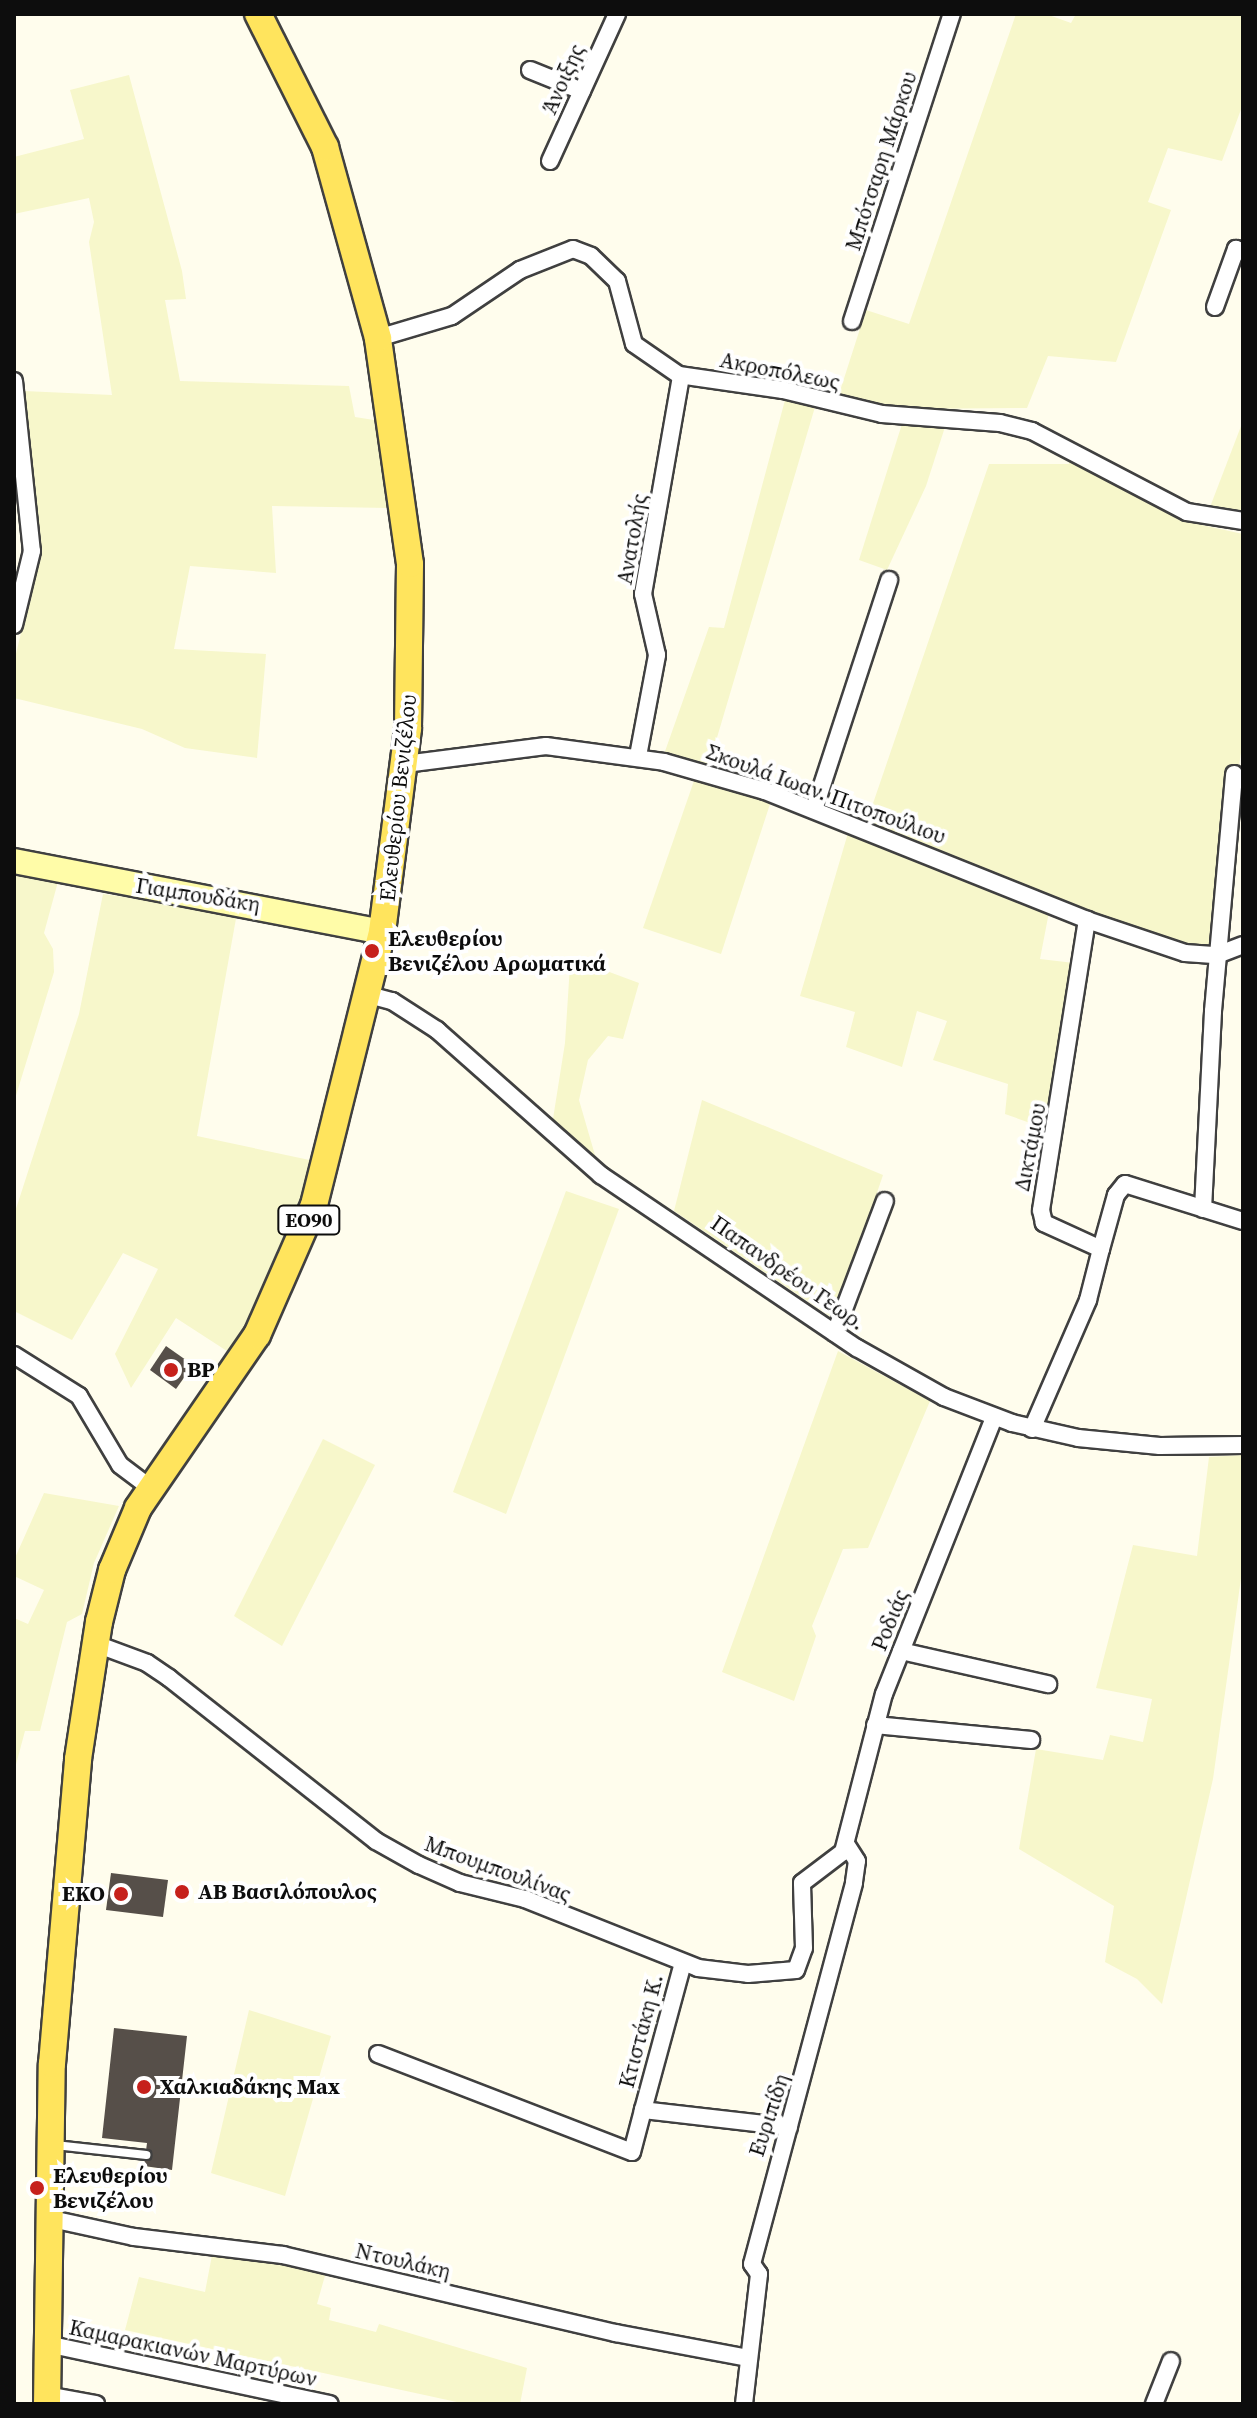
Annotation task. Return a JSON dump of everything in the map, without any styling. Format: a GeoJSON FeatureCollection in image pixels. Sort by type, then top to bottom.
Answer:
{"type":"FeatureCollection","features":[{"type":"Feature","properties":{"kind":"main road","name":"Ελευθερίου Βενιζέλου"},"geometry":{"type":"LineString","coordinates":[[47,2399],[48,2144],[70,1842],[96,1644],[112,1570],[150,1488],[249,1348],[277,1297],[322,1180],[382,932],[405,764],[410,564],[378,338],[325,147],[258,14]]}},
{"type":"Feature","properties":{"kind":"street","name":"Άνοιξης"},"geometry":{"type":"LineString","coordinates":[[550,161],[617,14]]}},
{"type":"Feature","properties":{"kind":"street","name":"Μπότσαρη Μάρκου"},"geometry":{"type":"LineString","coordinates":[[852,321],[952,14]]}},
{"type":"Feature","properties":{"kind":"street"},"geometry":{"type":"LineString","coordinates":[[530,70],[582,91]]}},
{"type":"Feature","properties":{"kind":"street","name":"Ακροπόλεως"},"geometry":{"type":"LineString","coordinates":[[378,338],[452,316],[520,270],[573,249],[591,256],[617,281],[634,344],[654,362],[681,376],[783,390],[882,414],[1000,423],[1032,431],[1187,512],[1243,521]]}},
{"type":"Feature","properties":{"kind":"street"},"geometry":{"type":"LineString","coordinates":[[1215,307],[1236,249],[1243,252]]}},
{"type":"Feature","properties":{"kind":"street","name":"Ανατολής"},"geometry":{"type":"LineString","coordinates":[[638,756],[657,655],[643,594],[681,376]]}},
{"type":"Feature","properties":{"kind":"street"},"geometry":{"type":"LineString","coordinates":[[14,381],[32,551],[14,625]]}},
{"type":"Feature","properties":{"kind":"street"},"geometry":{"type":"LineString","coordinates":[[814,810],[889,580]]}},
{"type":"Feature","properties":{"kind":"street","name":"Σκουλά Ιωαν. Πιτοπούλιου"},"geometry":{"type":"LineString","coordinates":[[405,764],[538,746],[638,756],[728,778],[1087,920],[1185,953],[1217,955]]}},
{"type":"Feature","properties":{"kind":"street"},"geometry":{"type":"LineString","coordinates":[[1203,1209],[1217,955],[1234,774]]}},
{"type":"Feature","properties":{"kind":"street","name":"Γιαμπουδάκη"},"geometry":{"type":"LineString","coordinates":[[14,861],[382,932]]}},
{"type":"Feature","properties":{"kind":"street","name":"Δικτάμου"},"geometry":{"type":"LineString","coordinates":[[1087,920],[1041,1210],[1044,1223],[1101,1249]]}},
{"type":"Feature","properties":{"kind":"street"},"geometry":{"type":"LineString","coordinates":[[1217,955],[1243,945]]}},
{"type":"Feature","properties":{"kind":"street","name":"Παπανδρέου Γεωρ."},"geometry":{"type":"LineString","coordinates":[[369,995],[422,1019],[593,1169],[835,1333],[923,1386],[994,1417],[1032,1429],[1130,1444],[1243,1445]]}},
{"type":"Feature","properties":{"kind":"street"},"geometry":{"type":"LineString","coordinates":[[1032,1429],[1088,1300],[1116,1195],[1125,1184],[1243,1221]]}},
{"type":"Feature","properties":{"kind":"street"},"geometry":{"type":"LineString","coordinates":[[835,1333],[885,1201]]}},
{"type":"Feature","properties":{"kind":"street"},"geometry":{"type":"LineString","coordinates":[[14,1355],[79,1396],[120,1465],[150,1488]]}},
{"type":"Feature","properties":{"kind":"street","name":"Ροδιάς"},"geometry":{"type":"LineString","coordinates":[[846,1844],[875,1725],[901,1651],[994,1417]]}},
{"type":"Feature","properties":{"kind":"street","name":"Μπουμπουλίνας"},"geometry":{"type":"LineString","coordinates":[[96,1644],[147,1663],[169,1678],[399,1855],[460,1883],[525,1899],[683,1963],[748,1974],[796,1970],[805,1944],[802,1883],[834,1863],[846,1844]]}},
{"type":"Feature","properties":{"kind":"street"},"geometry":{"type":"LineString","coordinates":[[901,1651],[1048,1684]]}},
{"type":"Feature","properties":{"kind":"street"},"geometry":{"type":"LineString","coordinates":[[875,1725],[1031,1740]]}},
{"type":"Feature","properties":{"kind":"street","name":"Ευριπίδη"},"geometry":{"type":"LineString","coordinates":[[744,2404],[759,2274],[752,2264],[854,1882],[857,1861],[846,1844]]}},
{"type":"Feature","properties":{"kind":"street","name":"Κτιστάκη Κ."},"geometry":{"type":"LineString","coordinates":[[378,2054],[632,2152],[683,1963]]}},
{"type":"Feature","properties":{"kind":"street"},"geometry":{"type":"LineString","coordinates":[[643,2110],[789,2127]]}},
{"type":"Feature","properties":{"kind":"street","name":"Ντουλάκη"},"geometry":{"type":"LineString","coordinates":[[47,2218],[134,2237],[283,2255],[616,2333],[748,2358]]}},
{"type":"Feature","properties":{"kind":"street","name":"Καμαρακιανών Μαρτύρων"},"geometry":{"type":"LineString","coordinates":[[47,2344],[330,2404]]}},
{"type":"Feature","properties":{"kind":"street"},"geometry":{"type":"LineString","coordinates":[[1154,2404],[1171,2361]]}},
{"type":"Feature","properties":{"kind":"street"},"geometry":{"type":"LineString","coordinates":[[47,2399],[96,2404]]}},
{"type":"Feature","properties":{"kind":"lane"},"geometry":{"type":"LineString","coordinates":[[48,2144],[146,2155]]}},
{"type":"Feature","properties":{"kind":"green space"},"geometry":{"type":"Polygon","coordinates":[[[1016,14],[1046,14],[1071,23],[1076,14],[1243,14],[1243,104],[1222,161],[1168,148],[1148,202],[1171,210],[1116,362],[1048,356],[1027,408],[904,409],[839,394],[866,310],[909,324],[1016,14]]]}},
{"type":"Feature","properties":{"kind":"green space"},"geometry":{"type":"Polygon","coordinates":[[[129,75],[182,271],[186,299],[165,300],[180,381],[349,386],[355,417],[374,420],[389,508],[272,506],[276,573],[190,566],[174,649],[266,654],[257,758],[185,748],[142,729],[14,698],[14,662],[41,550],[24,391],[112,395],[89,242],[94,222],[89,198],[14,214],[14,157],[84,139],[70,90],[129,75]]]}},
{"type":"Feature","properties":{"kind":"green space"},"geometry":{"type":"Polygon","coordinates":[[[785,400],[815,407],[708,768],[663,757],[709,627],[724,628],[785,400]]]}},
{"type":"Feature","properties":{"kind":"green space"},"geometry":{"type":"Polygon","coordinates":[[[1243,421],[1243,512],[1210,507],[1243,421]]]}},
{"type":"Feature","properties":{"kind":"green space"},"geometry":{"type":"Polygon","coordinates":[[[902,424],[945,427],[926,486],[887,570],[859,560],[902,424]]]}},
{"type":"Feature","properties":{"kind":"green space"},"geometry":{"type":"Polygon","coordinates":[[[1071,453],[1188,522],[1243,534],[1243,739],[1212,947],[1182,944],[1096,916],[867,821],[989,464],[1069,464],[1071,453]]]}},
{"type":"Feature","properties":{"kind":"green space"},"geometry":{"type":"Polygon","coordinates":[[[696,775],[771,801],[721,954],[643,928],[696,775]]]}},
{"type":"Feature","properties":{"kind":"green space"},"geometry":{"type":"Polygon","coordinates":[[[848,833],[1049,912],[1040,959],[1074,963],[1050,1130],[1005,1114],[1008,1084],[933,1060],[947,1021],[917,1011],[902,1067],[846,1047],[855,1012],[800,996],[848,833]]]}},
{"type":"Feature","properties":{"kind":"green space"},"geometry":{"type":"Polygon","coordinates":[[[14,869],[59,878],[44,933],[53,949],[54,972],[14,1102],[14,869]]]}},
{"type":"Feature","properties":{"kind":"green space"},"geometry":{"type":"Polygon","coordinates":[[[103,894],[237,913],[197,1136],[319,1162],[246,1328],[230,1353],[176,1318],[131,1388],[115,1354],[158,1269],[123,1253],[72,1340],[14,1311],[14,1215],[79,1014],[103,894]]]}},
{"type":"Feature","properties":{"kind":"green space"},"geometry":{"type":"Polygon","coordinates":[[[577,960],[639,983],[623,1039],[608,1036],[588,1060],[579,1100],[597,1162],[552,1125],[565,1043],[570,965],[577,960]]]}},
{"type":"Feature","properties":{"kind":"green space"},"geometry":{"type":"Polygon","coordinates":[[[702,1100],[883,1175],[834,1319],[674,1211],[702,1100]]]}},
{"type":"Feature","properties":{"kind":"green space"},"geometry":{"type":"Polygon","coordinates":[[[566,1191],[619,1209],[506,1514],[453,1492],[566,1191]]]}},
{"type":"Feature","properties":{"kind":"green space"},"geometry":{"type":"Polygon","coordinates":[[[838,1351],[930,1401],[868,1548],[843,1549],[812,1626],[816,1636],[794,1701],[722,1672],[838,1351]]]}},
{"type":"Feature","properties":{"kind":"green space"},"geometry":{"type":"Polygon","coordinates":[[[323,1439],[375,1465],[282,1646],[234,1616],[323,1439]]]}},
{"type":"Feature","properties":{"kind":"green space"},"geometry":{"type":"Polygon","coordinates":[[[1243,1455],[1243,1564],[1213,1779],[1162,2004],[1137,1979],[1105,1962],[1114,1906],[1019,1849],[1036,1749],[1103,1760],[1110,1735],[1143,1742],[1152,1699],[1096,1688],[1133,1545],[1197,1556],[1209,1457],[1243,1455]]]}},
{"type":"Feature","properties":{"kind":"green space"},"geometry":{"type":"Polygon","coordinates":[[[44,1493],[119,1506],[94,1563],[82,1614],[67,1622],[40,1731],[25,1731],[14,1772],[14,1618],[28,1624],[44,1590],[14,1576],[14,1560],[44,1493]]]}},
{"type":"Feature","properties":{"kind":"green space"},"geometry":{"type":"Polygon","coordinates":[[[249,2010],[331,2036],[285,2196],[211,2173],[249,2010]]]}},
{"type":"Feature","properties":{"kind":"green space"},"geometry":{"type":"Polygon","coordinates":[[[213,2250],[326,2272],[317,2304],[331,2308],[329,2320],[376,2332],[379,2324],[527,2368],[520,2404],[466,2404],[125,2330],[139,2277],[205,2292],[213,2250]]]}},
{"type":"Feature","properties":{"kind":"building"},"geometry":{"type":"Polygon","coordinates":[[[166,1346],[193,1365],[176,1389],[150,1370],[166,1346]]]}},
{"type":"Feature","properties":{"kind":"building"},"geometry":{"type":"Polygon","coordinates":[[[111,1873],[168,1880],[163,1917],[106,1910],[111,1873]]]}},
{"type":"Feature","properties":{"kind":"building","name":"Χαλκιαδάκης Max"},"geometry":{"type":"Polygon","coordinates":[[[114,2028],[187,2036],[172,2170],[144,2166],[147,2143],[102,2138],[114,2028]]]}},
{"type":"Feature","properties":{"kind":"place","name":"Ελευθερίου Βενιζέλου Αρωματικά"},"geometry":{"type":"Point","coordinates":[372,951]}},
{"type":"Feature","properties":{"kind":"place","name":"BP"},"geometry":{"type":"Point","coordinates":[171,1370]}},
{"type":"Feature","properties":{"kind":"place","name":"ΑΒ Βασιλόπουλος"},"geometry":{"type":"Point","coordinates":[182,1892]}},
{"type":"Feature","properties":{"kind":"place","name":"EKO"},"geometry":{"type":"Point","coordinates":[121,1894]}},
{"type":"Feature","properties":{"kind":"place","name":"Χαλκιαδάκης Max"},"geometry":{"type":"Point","coordinates":[144,2087]}},
{"type":"Feature","properties":{"kind":"place","name":"Ελευθερίου Βενιζέλου"},"geometry":{"type":"Point","coordinates":[37,2188]}}]}
